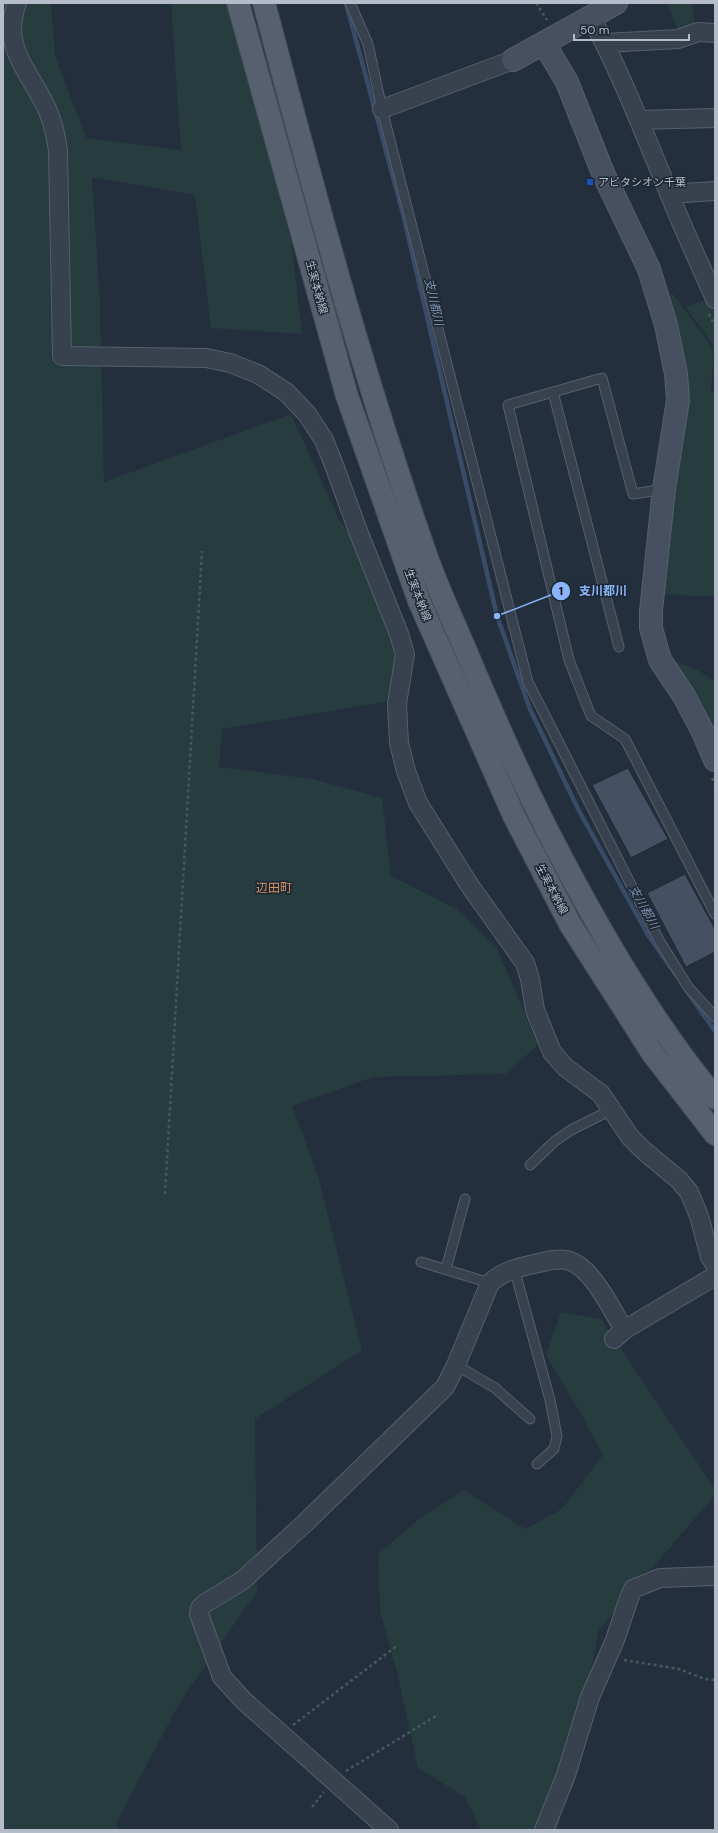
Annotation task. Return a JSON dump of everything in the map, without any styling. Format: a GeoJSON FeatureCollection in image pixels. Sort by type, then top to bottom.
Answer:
{"type":"FeatureCollection","features":[{"type":"Feature","properties":{"kind":"main road","name":"生実本納線"},"geometry":{"type":"LineString","coordinates":[[238,3],[347,396],[419,601],[514,816],[570,924],[653,1054],[715,1134]]}},
{"type":"Feature","properties":{"kind":"main road","name":"生実本納線"},"geometry":{"type":"LineString","coordinates":[[264,3],[326,237],[369,386],[427,558],[504,742],[540,816],[591,914],[638,992],[700,1081],[715,1098]]}},
{"type":"Feature","properties":{"kind":"street"},"geometry":{"type":"LineString","coordinates":[[17,3],[13,14],[11,30],[13,46],[47,110],[54,130],[58,150],[62,356],[206,358],[230,363],[258,374],[286,392],[307,414],[324,440],[358,532],[399,634],[405,654],[397,704],[399,743],[406,772],[418,803],[470,886],[525,963],[530,979],[535,1010],[552,1052],[565,1067],[601,1094],[630,1137],[679,1180],[689,1192],[699,1216],[710,1256],[715,1265]]}},
{"type":"Feature","properties":{"kind":"street"},"geometry":{"type":"LineString","coordinates":[[382,109],[513,60],[616,3]]}},
{"type":"Feature","properties":{"kind":"street"},"geometry":{"type":"LineString","coordinates":[[591,17],[605,43],[640,120],[669,194],[715,299]]}},
{"type":"Feature","properties":{"kind":"street"},"geometry":{"type":"LineString","coordinates":[[605,43],[678,38],[698,32],[715,33]]}},
{"type":"Feature","properties":{"kind":"street"},"geometry":{"type":"LineString","coordinates":[[544,43],[567,82],[603,173],[649,269],[666,324],[676,374],[678,400],[664,489],[651,611],[652,628],[660,660],[684,696],[703,732],[713,766]]}},
{"type":"Feature","properties":{"kind":"street"},"geometry":{"type":"LineString","coordinates":[[640,120],[715,118]]}},
{"type":"Feature","properties":{"kind":"street"},"geometry":{"type":"LineString","coordinates":[[669,194],[715,191]]}},
{"type":"Feature","properties":{"kind":"street"},"geometry":{"type":"LineString","coordinates":[[389,1830],[244,1701],[222,1677],[199,1614],[200,1608],[243,1580],[305,1524],[445,1387],[456,1365],[490,1283],[500,1274],[514,1268],[558,1260],[570,1260],[582,1268],[591,1277],[619,1334],[715,1276]]}},
{"type":"Feature","properties":{"kind":"street"},"geometry":{"type":"LineString","coordinates":[[544,1830],[566,1775],[590,1697],[615,1640],[628,1598],[634,1589],[660,1578],[715,1576]]}},
{"type":"Feature","properties":{"kind":"lane"},"geometry":{"type":"LineString","coordinates":[[350,3],[368,44],[382,109],[528,682],[660,942],[688,987],[715,1017]]}},
{"type":"Feature","properties":{"kind":"lane"},"geometry":{"type":"LineString","coordinates":[[664,489],[633,494],[602,378],[508,405],[569,660],[591,716],[625,739],[715,914]]}},
{"type":"Feature","properties":{"kind":"lane"},"geometry":{"type":"LineString","coordinates":[[553,392],[619,647]]}},
{"type":"Feature","properties":{"kind":"lane"},"geometry":{"type":"LineString","coordinates":[[530,1166],[555,1141],[571,1130],[611,1110]]}},
{"type":"Feature","properties":{"kind":"lane"},"geometry":{"type":"LineString","coordinates":[[446,1269],[465,1199]]}},
{"type":"Feature","properties":{"kind":"lane"},"geometry":{"type":"LineString","coordinates":[[421,1262],[490,1283]]}},
{"type":"Feature","properties":{"kind":"lane"},"geometry":{"type":"LineString","coordinates":[[514,1268],[550,1400],[557,1436],[554,1449],[537,1464]]}},
{"type":"Feature","properties":{"kind":"lane"},"geometry":{"type":"LineString","coordinates":[[456,1365],[495,1388],[530,1419]]}},
{"type":"Feature","properties":{"kind":"path"},"geometry":{"type":"LineString","coordinates":[[715,312],[709,314],[715,326]]}},
{"type":"Feature","properties":{"kind":"path"},"geometry":{"type":"LineString","coordinates":[[165,1194],[202,551]]}},
{"type":"Feature","properties":{"kind":"path"},"geometry":{"type":"LineString","coordinates":[[713,766],[715,785]]}},
{"type":"Feature","properties":{"kind":"path"},"geometry":{"type":"LineString","coordinates":[[281,1734],[398,1645]]}},
{"type":"Feature","properties":{"kind":"path"},"geometry":{"type":"LineString","coordinates":[[607,1658],[679,1669],[705,1679],[715,1680]]}},
{"type":"Feature","properties":{"kind":"path"},"geometry":{"type":"LineString","coordinates":[[312,1807],[334,1780],[436,1716]]}},
{"type":"Feature","properties":{"kind":"green space"},"geometry":{"type":"Polygon","coordinates":[[[3,3],[51,3],[55,56],[86,138],[181,150],[171,3],[229,3],[291,241],[302,334],[211,328],[195,195],[92,177],[100,303],[104,482],[291,414],[338,517],[405,624],[390,701],[222,729],[219,767],[312,779],[382,798],[391,876],[456,909],[497,948],[538,1045],[505,1074],[373,1077],[292,1106],[318,1176],[362,1350],[255,1419],[257,1591],[180,1702],[116,1823],[119,1830],[3,1830],[3,3]]]}},
{"type":"Feature","properties":{"kind":"green space"},"geometry":{"type":"Polygon","coordinates":[[[667,3],[694,3],[692,6],[695,27],[679,32],[667,3]]]}},
{"type":"Feature","properties":{"kind":"green space"},"geometry":{"type":"Polygon","coordinates":[[[673,294],[714,350],[711,391],[715,393],[715,597],[659,594],[678,444],[665,298],[673,294]]]}},
{"type":"Feature","properties":{"kind":"green space"},"geometry":{"type":"Polygon","coordinates":[[[710,299],[715,310],[715,348],[686,307],[710,299]]]}},
{"type":"Feature","properties":{"kind":"green space"},"geometry":{"type":"Polygon","coordinates":[[[666,657],[699,671],[715,682],[715,752],[666,657]]]}},
{"type":"Feature","properties":{"kind":"green space"},"geometry":{"type":"Polygon","coordinates":[[[561,1312],[601,1319],[715,1489],[715,1495],[599,1630],[558,1830],[481,1830],[465,1797],[418,1768],[397,1672],[380,1611],[378,1554],[419,1519],[464,1490],[525,1529],[562,1509],[603,1455],[580,1412],[546,1355],[561,1312]]]}},
{"type":"Feature","properties":{"kind":"building"},"geometry":{"type":"Polygon","coordinates":[[[628,768],[668,839],[631,858],[592,785],[628,768]]]}},
{"type":"Feature","properties":{"kind":"building"},"geometry":{"type":"Polygon","coordinates":[[[685,874],[715,929],[715,952],[686,967],[647,893],[685,874]]]}},
{"type":"Feature","properties":{"kind":"waterway","name":"支川都川"},"geometry":{"type":"LineString","coordinates":[[346,3],[403,214],[497,616],[530,709],[578,809],[648,935],[676,975]]}},
{"type":"Feature","properties":{"kind":"waterway","name":"支川都川"},"geometry":{"type":"LineString","coordinates":[[688,993],[715,1031]]}},
{"type":"Feature","properties":{"kind":"place","name":"アビタシオン千葉"},"geometry":{"type":"Point","coordinates":[590,182]}},
{"type":"Feature","properties":{"kind":"place","name":"支川都川"},"geometry":{"type":"Point","coordinates":[497,616]}},
{"type":"Feature","properties":{"kind":"district","name":"辺田町"},"geometry":{"type":"Point","coordinates":[274,888]}}]}
